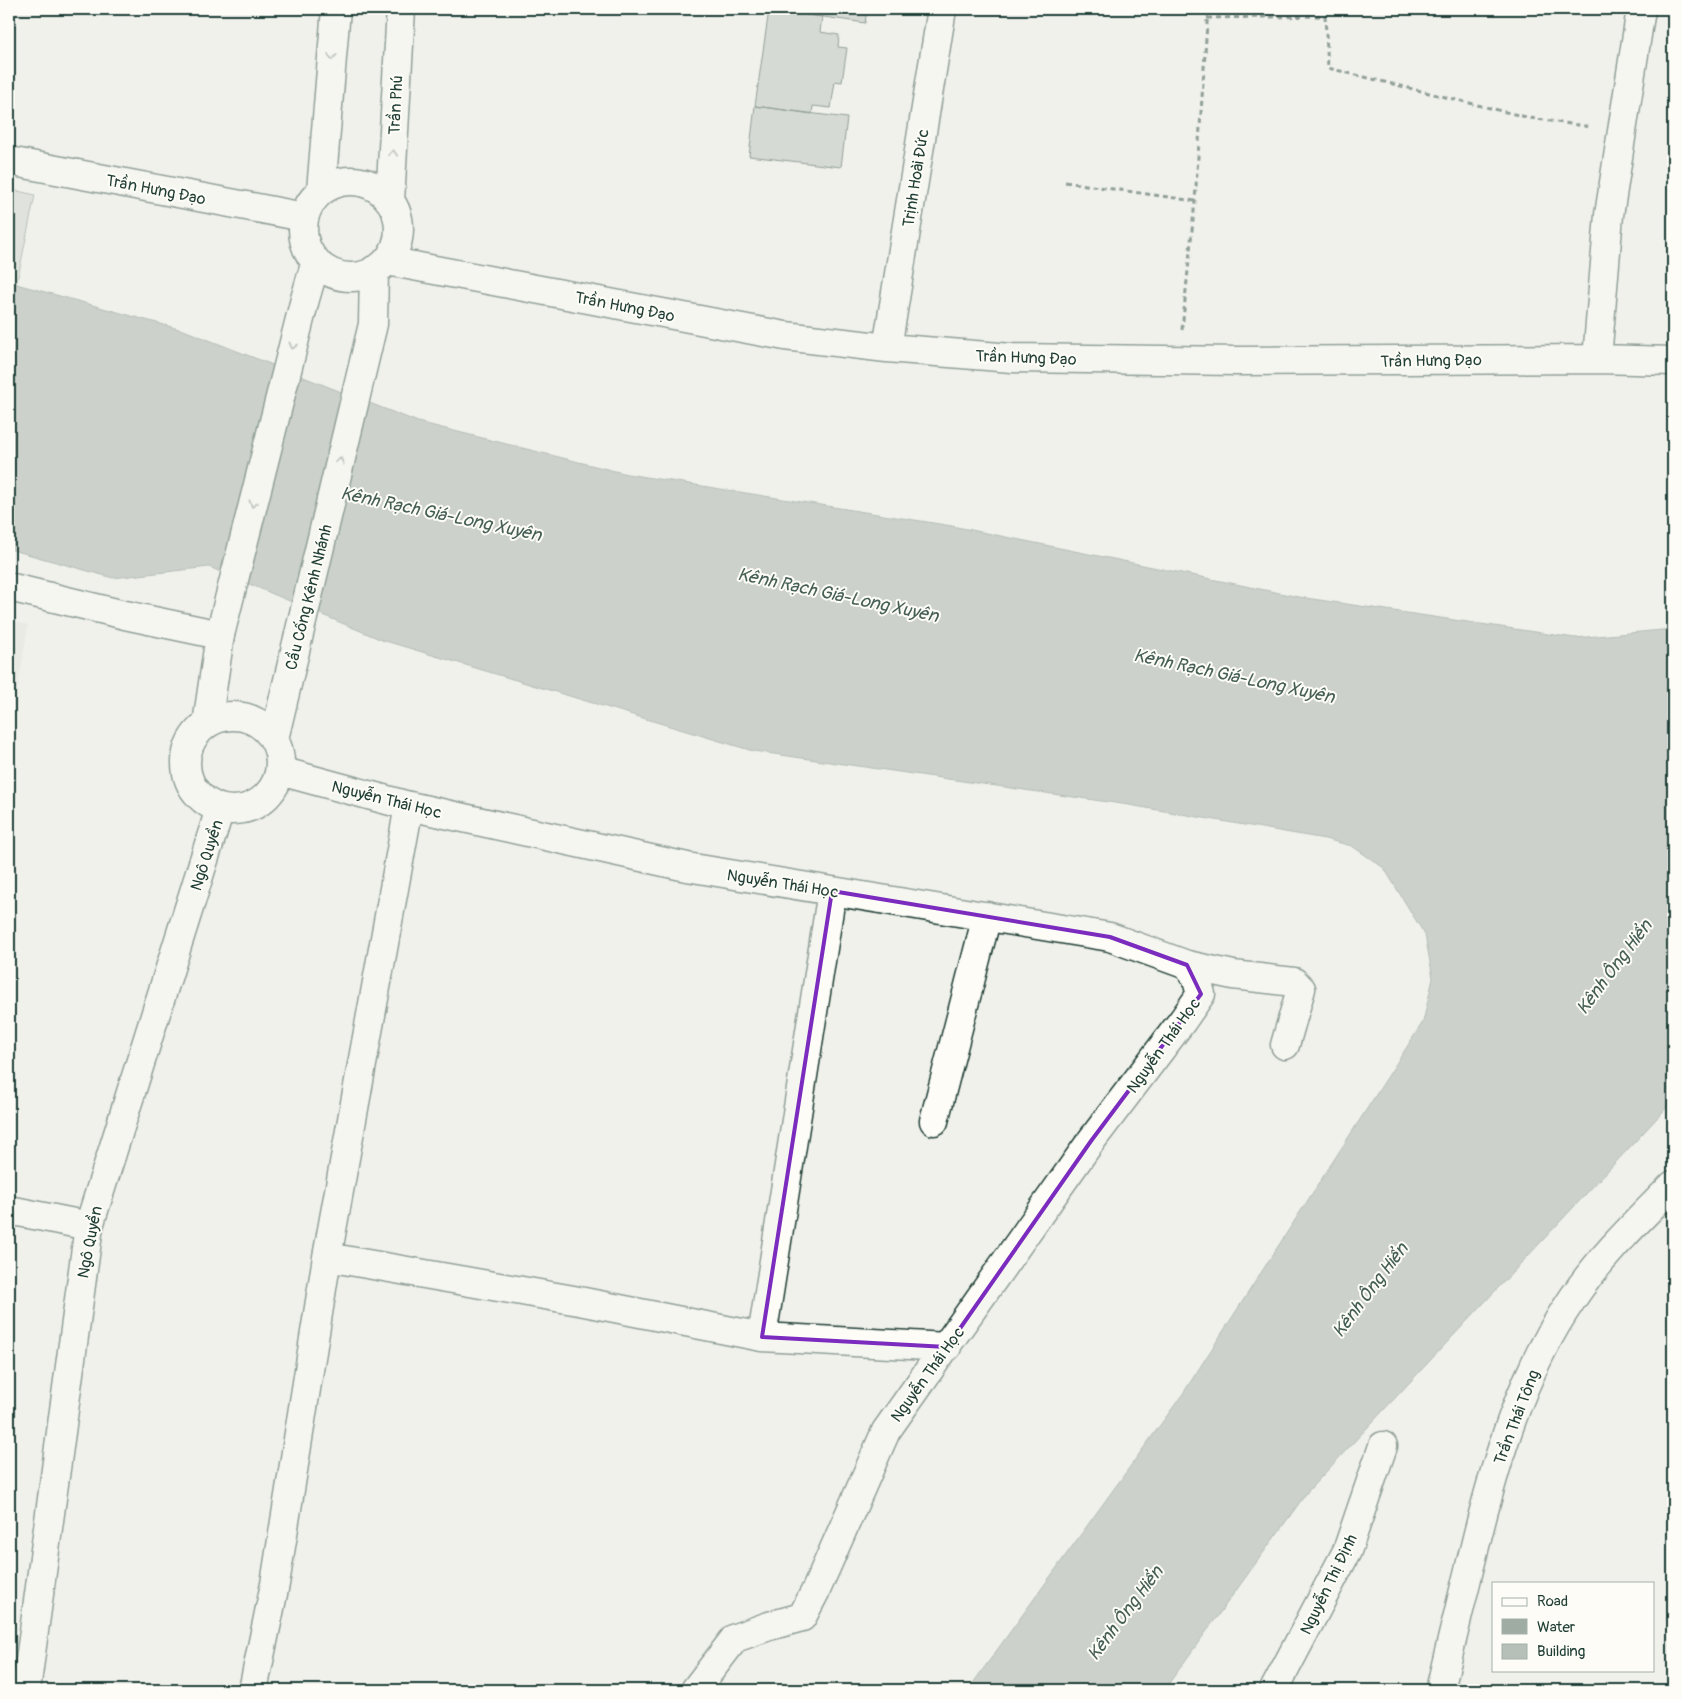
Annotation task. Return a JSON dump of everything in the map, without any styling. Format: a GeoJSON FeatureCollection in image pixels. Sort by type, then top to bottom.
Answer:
{"type":"FeatureCollection","features":[{"type":"Feature","properties":{"kind":"street"},"geometry":{"type":"LineString","coordinates":[[321,191],[336,9]]}},
{"type":"Feature","properties":{"kind":"street","name":"Trần Phú"},"geometry":{"type":"LineString","coordinates":[[390,201],[401,9]]}},
{"type":"Feature","properties":{"kind":"street","name":"Trịnh Hoài Đức"},"geometry":{"type":"LineString","coordinates":[[887,348],[942,9]]}},
{"type":"Feature","properties":{"kind":"street"},"geometry":{"type":"LineString","coordinates":[[1597,359],[1609,215],[1641,9]]}},
{"type":"Feature","properties":{"kind":"street","name":"Trần Hưng Đạo"},"geometry":{"type":"LineString","coordinates":[[9,161],[304,217]]}},
{"type":"Feature","properties":{"kind":"street"},"geometry":{"type":"LineString","coordinates":[[350,180],[365,183],[379,190],[390,201],[397,216],[399,231],[395,247],[380,265],[360,276],[343,276],[328,271],[316,261],[307,248],[303,232],[304,217],[310,202],[321,191],[335,184],[350,180]]}},
{"type":"Feature","properties":{"kind":"street"},"geometry":{"type":"LineString","coordinates":[[207,724],[220,635],[316,261]]}},
{"type":"Feature","properties":{"kind":"street","name":"Trần Hưng Đạo"},"geometry":{"type":"LineString","coordinates":[[380,265],[785,336],[887,348],[1012,358],[1379,361],[1597,359],[1673,361]]}},
{"type":"Feature","properties":{"kind":"street","name":"Cầu Cống Kênh Nhánh"},"geometry":{"type":"LineString","coordinates":[[274,740],[373,324],[380,265]]}},
{"type":"Feature","properties":{"kind":"street"},"geometry":{"type":"LineString","coordinates":[[9,588],[220,635]]}},
{"type":"Feature","properties":{"kind":"street"},"geometry":{"type":"LineString","coordinates":[[236,716],[250,719],[264,727],[274,740],[280,754],[280,771],[276,786],[266,798],[252,808],[236,811],[220,809],[207,803],[195,792],[189,778],[186,763],[188,748],[196,734],[207,724],[220,718],[236,716]]}},
{"type":"Feature","properties":{"kind":"street","name":"Nguyễn Thái Học"},"geometry":{"type":"LineString","coordinates":[[280,771],[408,806],[687,867],[1110,937],[1187,965],[1196,977],[1202,994],[1091,1141],[886,1431],[816,1590],[802,1617],[735,1638],[695,1690]]}},
{"type":"Feature","properties":{"kind":"street"},"geometry":{"type":"LineString","coordinates":[[254,1690],[275,1584],[327,1257],[408,806]]}},
{"type":"Feature","properties":{"kind":"street","name":"Ngô Quyền"},"geometry":{"type":"LineString","coordinates":[[26,1690],[88,1226],[220,809]]}},
{"type":"Feature","properties":{"kind":"street"},"geometry":{"type":"LineString","coordinates":[[762,1337],[832,891]]}},
{"type":"Feature","properties":{"kind":"street"},"geometry":{"type":"LineString","coordinates":[[934,1121],[987,916]]}},
{"type":"Feature","properties":{"kind":"street"},"geometry":{"type":"LineString","coordinates":[[1187,965],[1233,975],[1298,984],[1301,990],[1285,1045]]}},
{"type":"Feature","properties":{"kind":"street","name":"Trần Thái Tông"},"geometry":{"type":"LineString","coordinates":[[1440,1690],[1490,1486],[1524,1389],[1542,1350],[1573,1298],[1614,1246],[1673,1185]]}},
{"type":"Feature","properties":{"kind":"street"},"geometry":{"type":"LineString","coordinates":[[9,1210],[88,1226]]}},
{"type":"Feature","properties":{"kind":"street"},"geometry":{"type":"LineString","coordinates":[[327,1257],[579,1301],[762,1337],[947,1347]]}},
{"type":"Feature","properties":{"kind":"street","name":"Nguyễn Thị Định"},"geometry":{"type":"LineString","coordinates":[[1274,1690],[1347,1551],[1383,1446]]}},
{"type":"Feature","properties":{"kind":"path"},"geometry":{"type":"LineString","coordinates":[[1179,360],[1195,201],[1208,9]]}},
{"type":"Feature","properties":{"kind":"path"},"geometry":{"type":"LineString","coordinates":[[1207,18],[1325,16],[1328,68],[1530,118],[1622,132]]}},
{"type":"Feature","properties":{"kind":"path"},"geometry":{"type":"LineString","coordinates":[[1065,182],[1195,201]]}},
{"type":"Feature","properties":{"kind":"highlighted area"},"geometry":{"type":"Polygon","coordinates":[[[832,891],[1110,937],[1187,965],[1201,994],[1091,1141],[947,1347],[762,1337],[832,891]]]}},
{"type":"Feature","properties":{"kind":"shaded area"},"geometry":{"type":"Polygon","coordinates":[[[9,189],[35,195],[13,301],[9,300],[9,189]]]}},
{"type":"Feature","properties":{"kind":"shaded area"},"geometry":{"type":"Polygon","coordinates":[[[9,620],[28,625],[9,745],[9,620]]]}},
{"type":"Feature","properties":{"kind":"water"},"geometry":{"type":"Polygon","coordinates":[[[9,282],[186,331],[418,422],[627,474],[952,526],[1299,597],[1575,638],[1673,629],[1673,1101],[1308,1491],[1164,1690],[968,1690],[1182,1395],[1423,1022],[1433,978],[1425,935],[1384,868],[1352,846],[1325,839],[1129,805],[753,751],[382,640],[209,567],[113,578],[9,549],[9,282]]]}},
{"type":"Feature","properties":{"kind":"building"},"geometry":{"type":"Polygon","coordinates":[[[769,9],[867,9],[865,23],[769,9]]]}},
{"type":"Feature","properties":{"kind":"building"},"geometry":{"type":"Polygon","coordinates":[[[769,10],[822,17],[820,32],[839,35],[838,47],[847,48],[842,82],[835,81],[831,108],[813,106],[812,114],[755,106],[769,10]]]}},
{"type":"Feature","properties":{"kind":"building"},"geometry":{"type":"Polygon","coordinates":[[[755,106],[847,118],[841,167],[749,156],[755,106]]]}},
{"type":"Feature","properties":{"kind":"water label","name":"Kênh Rạch Giá-Long Xuyên"},"geometry":{"type":"Point","coordinates":[441,514]}},
{"type":"Feature","properties":{"kind":"water label","name":"Kênh Rạch Giá-Long Xuyên"},"geometry":{"type":"Point","coordinates":[838,595]}},
{"type":"Feature","properties":{"kind":"water label","name":"Kênh Rạch Giá-Long Xuyên"},"geometry":{"type":"Point","coordinates":[1234,676]}},
{"type":"Feature","properties":{"kind":"water label","name":"Kênh Ông Hiển"},"geometry":{"type":"Point","coordinates":[1614,967]}},
{"type":"Feature","properties":{"kind":"water label","name":"Kênh Ông Hiển"},"geometry":{"type":"Point","coordinates":[1370,1290]}},
{"type":"Feature","properties":{"kind":"water label","name":"Kênh Ông Hiển"},"geometry":{"type":"Point","coordinates":[1125,1613]}}]}
